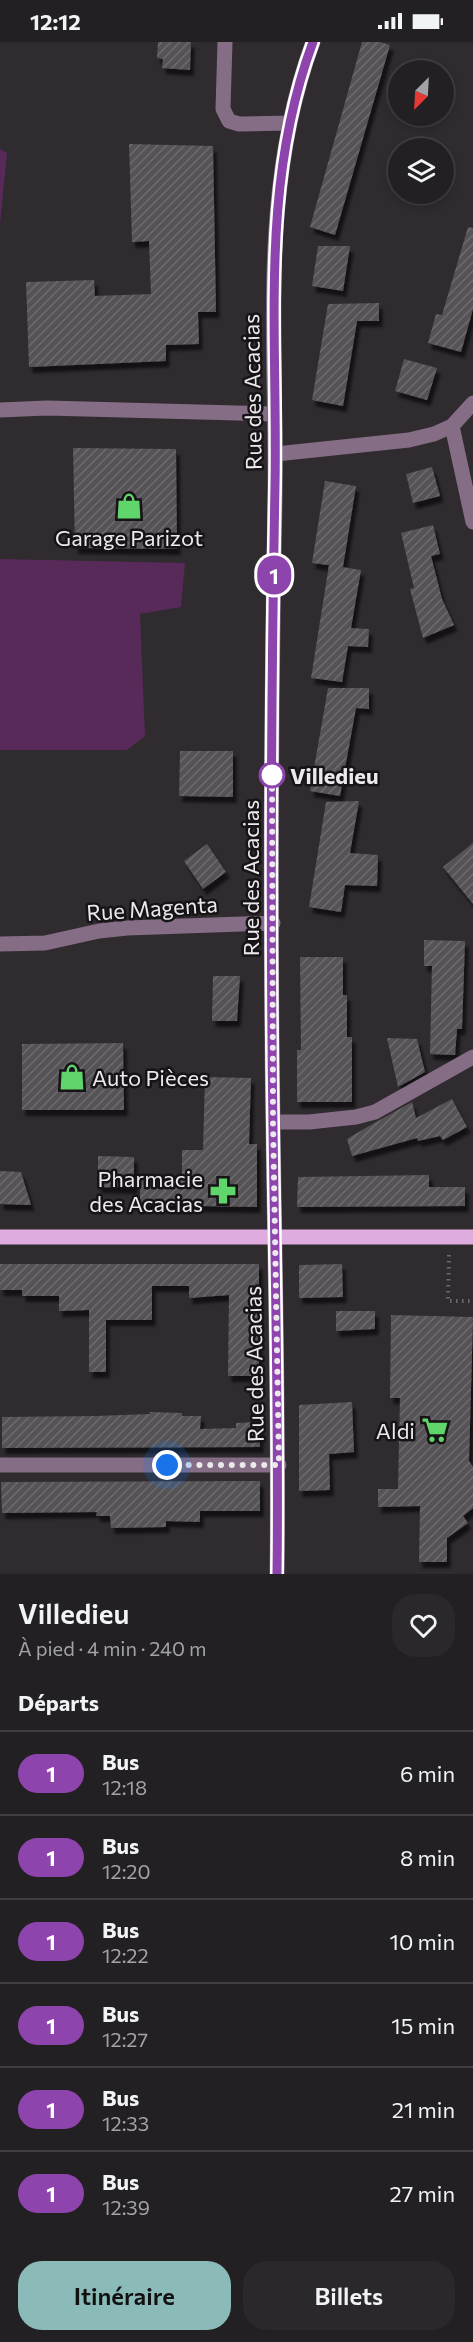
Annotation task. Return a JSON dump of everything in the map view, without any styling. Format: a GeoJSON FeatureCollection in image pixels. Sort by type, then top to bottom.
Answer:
{"type":"FeatureCollection","features":[{"type":"Feature","properties":{"kind":"main road"},"geometry":{"type":"LineString","coordinates":[[0,1237],[473,1237]]}},
{"type":"Feature","properties":{"kind":"street"},"geometry":{"type":"LineString","coordinates":[[225,42],[223,109],[229,121],[239,124],[289,123]]}},
{"type":"Feature","properties":{"kind":"street","name":"Rue des Acacias"},"geometry":{"type":"LineString","coordinates":[[277,1574],[279,1465],[273,1122],[271,705],[276,454],[273,414],[273,264],[280,180],[289,123],[314,42]]}},
{"type":"Feature","properties":{"kind":"street"},"geometry":{"type":"LineString","coordinates":[[276,454],[409,440],[434,434],[452,426],[473,403]]}},
{"type":"Feature","properties":{"kind":"street"},"geometry":{"type":"LineString","coordinates":[[0,410],[58,408],[273,414]]}},
{"type":"Feature","properties":{"kind":"street"},"geometry":{"type":"LineString","coordinates":[[452,426],[473,522]]}},
{"type":"Feature","properties":{"kind":"street","name":"Rue Magenta"},"geometry":{"type":"LineString","coordinates":[[0,944],[45,943],[99,931],[127,928],[273,923]]}},
{"type":"Feature","properties":{"kind":"street"},"geometry":{"type":"LineString","coordinates":[[273,1122],[356,1118],[375,1112],[473,1057]]}},
{"type":"Feature","properties":{"kind":"street"},"geometry":{"type":"LineString","coordinates":[[0,1465],[279,1465]]}},
{"type":"Feature","properties":{"kind":"path"},"geometry":{"type":"LineString","coordinates":[[449,1237],[448,1301],[473,1301]]}},
{"type":"Feature","properties":{"kind":"shaded area"},"geometry":{"type":"Polygon","coordinates":[[[0,149],[7,153],[0,224],[0,149]]]}},
{"type":"Feature","properties":{"kind":"shaded area"},"geometry":{"type":"Polygon","coordinates":[[[0,559],[185,563],[181,607],[140,614],[145,736],[127,750],[0,750],[0,559]]]}},
{"type":"Feature","properties":{"kind":"building"},"geometry":{"type":"Polygon","coordinates":[[[158,42],[191,42],[190,70],[162,68],[163,59],[157,58],[158,42]]]}},
{"type":"Feature","properties":{"kind":"building"},"geometry":{"type":"Polygon","coordinates":[[[362,42],[380,42],[390,45],[335,235],[310,227],[362,42]]]}},
{"type":"Feature","properties":{"kind":"building"},"geometry":{"type":"Polygon","coordinates":[[[129,144],[213,146],[216,312],[198,312],[199,344],[166,345],[166,361],[29,367],[26,282],[94,280],[95,296],[151,294],[149,241],[132,242],[129,144]]]}},
{"type":"Feature","properties":{"kind":"building"},"geometry":{"type":"Polygon","coordinates":[[[468,227],[473,228],[473,309],[461,352],[428,343],[436,314],[442,315],[468,227]]]}},
{"type":"Feature","properties":{"kind":"building"},"geometry":{"type":"Polygon","coordinates":[[[318,246],[350,246],[343,291],[312,286],[318,246]]]}},
{"type":"Feature","properties":{"kind":"building"},"geometry":{"type":"Polygon","coordinates":[[[379,303],[379,321],[357,321],[343,406],[312,400],[328,304],[379,303]]]}},
{"type":"Feature","properties":{"kind":"building"},"geometry":{"type":"Polygon","coordinates":[[[404,359],[437,368],[427,400],[395,391],[404,359]]]}},
{"type":"Feature","properties":{"kind":"building"},"geometry":{"type":"Polygon","coordinates":[[[73,448],[176,449],[177,549],[75,548],[73,448]]]}},
{"type":"Feature","properties":{"kind":"building"},"geometry":{"type":"Polygon","coordinates":[[[432,467],[440,496],[413,503],[406,474],[432,467]]]}},
{"type":"Feature","properties":{"kind":"building"},"geometry":{"type":"Polygon","coordinates":[[[325,481],[356,486],[343,567],[312,563],[325,481]]]}},
{"type":"Feature","properties":{"kind":"building"},"geometry":{"type":"Polygon","coordinates":[[[433,525],[440,554],[431,556],[442,599],[454,625],[423,638],[410,589],[414,588],[401,533],[433,525]]]}},
{"type":"Feature","properties":{"kind":"building"},"geometry":{"type":"Polygon","coordinates":[[[329,565],[361,570],[351,628],[369,629],[368,647],[348,646],[342,682],[311,678],[329,565]]]}},
{"type":"Feature","properties":{"kind":"building"},"geometry":{"type":"Polygon","coordinates":[[[328,688],[369,688],[369,709],[356,708],[340,796],[310,791],[328,688]]]}},
{"type":"Feature","properties":{"kind":"building"},"geometry":{"type":"Polygon","coordinates":[[[180,751],[233,751],[233,797],[179,796],[180,751]]]}},
{"type":"Feature","properties":{"kind":"building"},"geometry":{"type":"Polygon","coordinates":[[[359,801],[350,853],[378,855],[377,886],[345,885],[341,912],[309,907],[326,802],[359,801]]]}},
{"type":"Feature","properties":{"kind":"building"},"geometry":{"type":"Polygon","coordinates":[[[473,843],[473,904],[443,867],[473,843]]]}},
{"type":"Feature","properties":{"kind":"building"},"geometry":{"type":"Polygon","coordinates":[[[207,844],[226,872],[203,889],[184,861],[207,844]]]}},
{"type":"Feature","properties":{"kind":"building"},"geometry":{"type":"Polygon","coordinates":[[[424,940],[465,941],[462,1029],[457,1029],[455,1055],[430,1054],[432,966],[424,966],[424,940]]]}},
{"type":"Feature","properties":{"kind":"building"},"geometry":{"type":"Polygon","coordinates":[[[300,957],[343,957],[343,995],[347,995],[347,1037],[352,1037],[352,1102],[297,1102],[297,1050],[301,1050],[300,957]]]}},
{"type":"Feature","properties":{"kind":"building"},"geometry":{"type":"Polygon","coordinates":[[[213,976],[240,976],[237,1021],[212,1021],[213,976]]]}},
{"type":"Feature","properties":{"kind":"building"},"geometry":{"type":"Polygon","coordinates":[[[387,1038],[417,1039],[425,1072],[398,1087],[387,1038]]]}},
{"type":"Feature","properties":{"kind":"building"},"geometry":{"type":"Polygon","coordinates":[[[123,1043],[124,1110],[22,1110],[22,1044],[123,1043]]]}},
{"type":"Feature","properties":{"kind":"building"},"geometry":{"type":"Polygon","coordinates":[[[205,1077],[251,1078],[249,1144],[257,1144],[257,1207],[140,1205],[140,1177],[182,1178],[182,1150],[203,1150],[205,1077]]]}},
{"type":"Feature","properties":{"kind":"building"},"geometry":{"type":"Polygon","coordinates":[[[452,1099],[467,1127],[443,1140],[440,1136],[418,1141],[417,1138],[352,1156],[347,1139],[362,1130],[412,1102],[416,1118],[452,1099]]]}},
{"type":"Feature","properties":{"kind":"building"},"geometry":{"type":"Polygon","coordinates":[[[98,1156],[134,1157],[134,1188],[98,1187],[98,1156]]]}},
{"type":"Feature","properties":{"kind":"building"},"geometry":{"type":"Polygon","coordinates":[[[0,1171],[21,1172],[31,1205],[0,1204],[0,1171]]]}},
{"type":"Feature","properties":{"kind":"building"},"geometry":{"type":"Polygon","coordinates":[[[429,1175],[429,1187],[465,1187],[465,1206],[297,1207],[298,1177],[429,1175]]]}},
{"type":"Feature","properties":{"kind":"building"},"geometry":{"type":"Polygon","coordinates":[[[0,1264],[259,1264],[259,1376],[228,1376],[229,1295],[189,1298],[189,1286],[152,1286],[152,1320],[106,1320],[106,1372],[89,1372],[89,1310],[59,1311],[59,1296],[22,1296],[22,1290],[0,1290],[0,1264]]]}},
{"type":"Feature","properties":{"kind":"building"},"geometry":{"type":"Polygon","coordinates":[[[342,1264],[343,1297],[299,1298],[299,1265],[342,1264]]]}},
{"type":"Feature","properties":{"kind":"building"},"geometry":{"type":"Polygon","coordinates":[[[336,1311],[375,1311],[375,1329],[336,1331],[336,1311]]]}},
{"type":"Feature","properties":{"kind":"building","name":"Aldi"},"geometry":{"type":"Polygon","coordinates":[[[391,1315],[473,1317],[469,1461],[473,1467],[473,1508],[463,1516],[468,1523],[447,1538],[447,1562],[419,1562],[420,1506],[378,1507],[378,1489],[398,1489],[400,1398],[390,1398],[391,1315]]]}},
{"type":"Feature","properties":{"kind":"building"},"geometry":{"type":"Polygon","coordinates":[[[352,1402],[354,1452],[329,1454],[330,1490],[299,1491],[299,1405],[352,1402]]]}},
{"type":"Feature","properties":{"kind":"building"},"geometry":{"type":"Polygon","coordinates":[[[150,1412],[201,1416],[200,1429],[236,1428],[236,1423],[260,1422],[260,1447],[2,1448],[2,1417],[96,1416],[150,1414],[150,1412]]]}},
{"type":"Feature","properties":{"kind":"building"},"geometry":{"type":"Polygon","coordinates":[[[260,1481],[260,1511],[200,1511],[200,1522],[166,1521],[166,1527],[111,1528],[110,1516],[96,1516],[97,1512],[2,1513],[1,1482],[260,1481]]]}},
{"type":"Feature","properties":{"kind":"bus line","name":"1"},"geometry":{"type":"LineString","coordinates":[[277,1574],[279,1465],[273,1122],[271,705],[276,454],[273,414],[273,264],[280,180],[289,123],[313,42]]}},
{"type":"Feature","properties":{"kind":"place","name":"Garage Parizot"},"geometry":{"type":"Point","coordinates":[129,506]}},
{"type":"Feature","properties":{"kind":"place","name":"Villedieu"},"geometry":{"type":"Point","coordinates":[272,775]}},
{"type":"Feature","properties":{"kind":"place","name":"Auto Pièces"},"geometry":{"type":"Point","coordinates":[72,1077]}},
{"type":"Feature","properties":{"kind":"place","name":"Pharmacie des Acacias"},"geometry":{"type":"Point","coordinates":[223,1191]}},
{"type":"Feature","properties":{"kind":"place","name":"Aldi"},"geometry":{"type":"Point","coordinates":[435,1430]}},
{"type":"Feature","properties":{"kind":"route"},"geometry":{"type":"LineString","coordinates":[[167,1465],[279,1465],[273,1122],[272,770],[272,775]]}}]}
